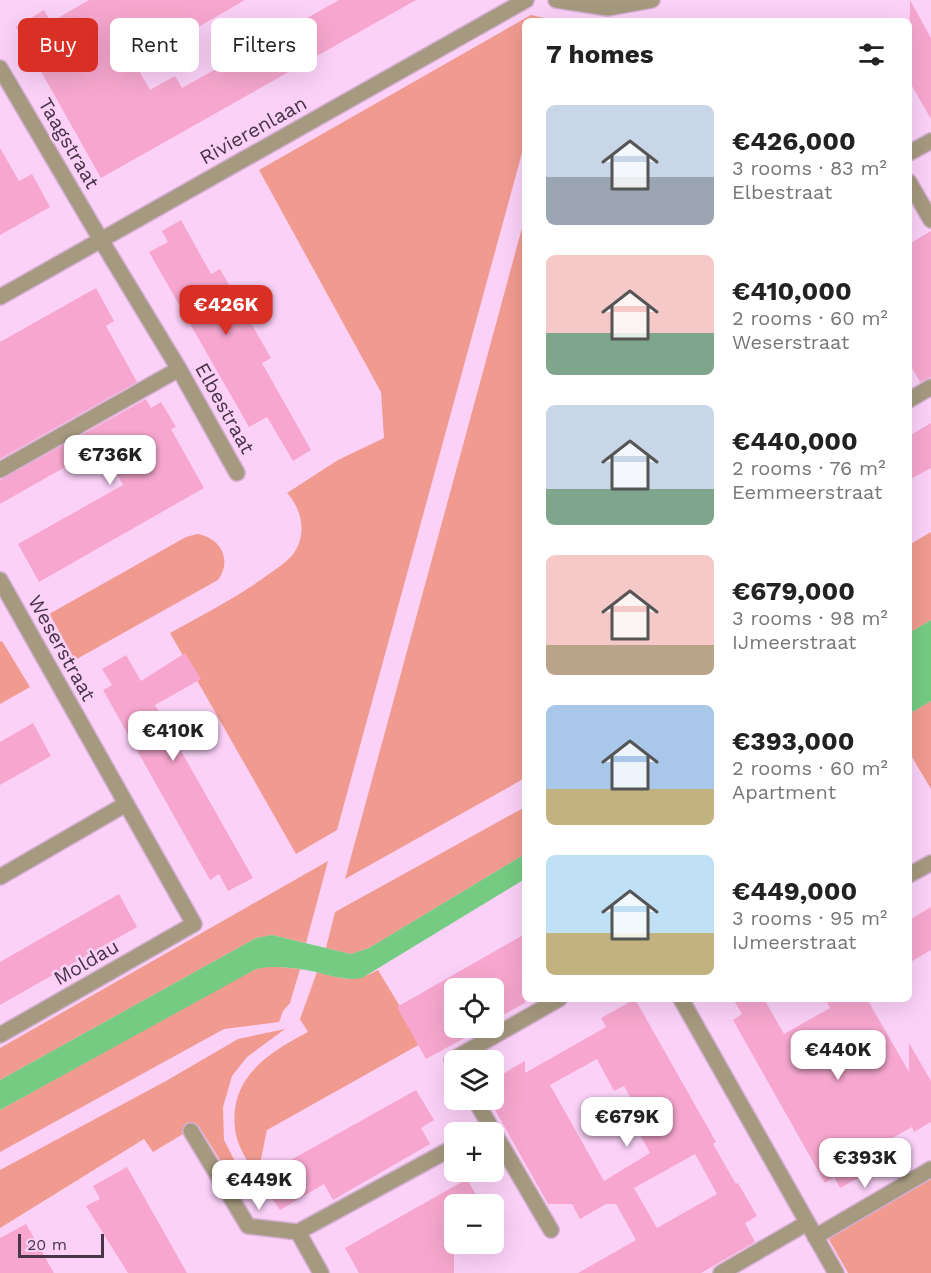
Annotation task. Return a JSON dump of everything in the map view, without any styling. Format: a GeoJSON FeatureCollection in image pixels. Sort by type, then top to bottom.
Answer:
{"type":"FeatureCollection","features":[{"type":"Feature","properties":{"kind":"street","name":"Rivierenlaan"},"geometry":{"type":"LineString","coordinates":[[0,297],[526,0]]}},
{"type":"Feature","properties":{"kind":"street"},"geometry":{"type":"LineString","coordinates":[[556,0],[611,4],[652,0]]}},
{"type":"Feature","properties":{"kind":"street","name":"Taagstraat"},"geometry":{"type":"LineString","coordinates":[[0,68],[101,240]]}},
{"type":"Feature","properties":{"kind":"street"},"geometry":{"type":"LineString","coordinates":[[912,151],[931,141]]}},
{"type":"Feature","properties":{"kind":"street"},"geometry":{"type":"LineString","coordinates":[[912,187],[931,220]]}},
{"type":"Feature","properties":{"kind":"street","name":"Elbestraat"},"geometry":{"type":"LineString","coordinates":[[101,240],[179,369],[237,473]]}},
{"type":"Feature","properties":{"kind":"street"},"geometry":{"type":"LineString","coordinates":[[0,470],[179,369]]}},
{"type":"Feature","properties":{"kind":"street"},"geometry":{"type":"LineString","coordinates":[[912,398],[931,387]]}},
{"type":"Feature","properties":{"kind":"street","name":"Weserstraat"},"geometry":{"type":"LineString","coordinates":[[0,580],[194,924]]}},
{"type":"Feature","properties":{"kind":"street"},"geometry":{"type":"LineString","coordinates":[[0,877],[126,804]]}},
{"type":"Feature","properties":{"kind":"street"},"geometry":{"type":"LineString","coordinates":[[912,873],[931,863]]}},
{"type":"Feature","properties":{"kind":"street","name":"Moldau"},"geometry":{"type":"LineString","coordinates":[[0,1035],[194,924]]}},
{"type":"Feature","properties":{"kind":"street"},"geometry":{"type":"LineString","coordinates":[[470,1050],[554,1002]]}},
{"type":"Feature","properties":{"kind":"street"},"geometry":{"type":"LineString","coordinates":[[687,1002],[836,1273]]}},
{"type":"Feature","properties":{"kind":"street"},"geometry":{"type":"LineString","coordinates":[[191,1131],[248,1226],[298,1232],[444,1152]]}},
{"type":"Feature","properties":{"kind":"street"},"geometry":{"type":"LineString","coordinates":[[504,1158],[551,1230]]}},
{"type":"Feature","properties":{"kind":"street"},"geometry":{"type":"LineString","coordinates":[[815,1237],[931,1169]]}},
{"type":"Feature","properties":{"kind":"street"},"geometry":{"type":"LineString","coordinates":[[721,1273],[807,1223]]}},
{"type":"Feature","properties":{"kind":"street"},"geometry":{"type":"LineString","coordinates":[[298,1232],[321,1273]]}},
{"type":"Feature","properties":{"kind":"shaded area"},"geometry":{"type":"Polygon","coordinates":[[[531,15],[544,18],[526,18],[531,15]]]}},
{"type":"Feature","properties":{"kind":"shaded area"},"geometry":{"type":"Polygon","coordinates":[[[522,20],[522,153],[337,830],[296,854],[170,633],[221,605],[286,562],[298,546],[301,530],[296,506],[287,493],[338,460],[384,438],[381,392],[259,170],[522,20]]]}},
{"type":"Feature","properties":{"kind":"shaded area"},"geometry":{"type":"Polygon","coordinates":[[[522,228],[522,780],[345,879],[522,228]]]}},
{"type":"Feature","properties":{"kind":"shaded area"},"geometry":{"type":"Polygon","coordinates":[[[931,532],[931,620],[912,631],[912,543],[931,532]]]}},
{"type":"Feature","properties":{"kind":"shaded area"},"geometry":{"type":"Polygon","coordinates":[[[197,534],[212,540],[222,551],[224,565],[218,580],[75,660],[50,615],[51,613],[186,537],[197,534]]]}},
{"type":"Feature","properties":{"kind":"shaded area"},"geometry":{"type":"Polygon","coordinates":[[[931,620],[931,701],[912,712],[912,631],[931,620]]]}},
{"type":"Feature","properties":{"kind":"shaded area"},"geometry":{"type":"Polygon","coordinates":[[[2,641],[30,687],[0,704],[0,642],[2,641]]]}},
{"type":"Feature","properties":{"kind":"shaded area"},"geometry":{"type":"Polygon","coordinates":[[[931,701],[931,789],[912,757],[912,712],[931,701]]]}},
{"type":"Feature","properties":{"kind":"shaded area"},"geometry":{"type":"Polygon","coordinates":[[[522,809],[522,856],[369,948],[351,954],[326,948],[335,912],[522,809]]]}},
{"type":"Feature","properties":{"kind":"shaded area"},"geometry":{"type":"Polygon","coordinates":[[[522,856],[522,881],[362,978],[345,978],[286,968],[256,969],[0,1110],[0,1080],[256,938],[272,935],[351,954],[369,948],[522,856]]]}},
{"type":"Feature","properties":{"kind":"shaded area"},"geometry":{"type":"Polygon","coordinates":[[[328,861],[306,943],[272,935],[256,938],[0,1080],[0,1048],[328,861]]]}},
{"type":"Feature","properties":{"kind":"shaded area"},"geometry":{"type":"Polygon","coordinates":[[[270,966],[300,969],[290,1003],[283,1011],[279,1022],[224,1029],[0,1152],[0,1110],[226,984],[256,969],[270,966]]]}},
{"type":"Feature","properties":{"kind":"shaded area"},"geometry":{"type":"Polygon","coordinates":[[[378,970],[422,1043],[267,1130],[257,1178],[236,1135],[234,1116],[243,1084],[264,1060],[308,1032],[300,1019],[317,972],[354,979],[378,970]]]}},
{"type":"Feature","properties":{"kind":"shaded area"},"geometry":{"type":"Polygon","coordinates":[[[285,1029],[247,1057],[232,1076],[223,1107],[224,1140],[246,1183],[240,1192],[198,1125],[153,1152],[144,1139],[0,1228],[0,1170],[166,1081],[238,1039],[285,1029]]]}},
{"type":"Feature","properties":{"kind":"shaded area"},"geometry":{"type":"Polygon","coordinates":[[[931,1179],[931,1273],[848,1273],[828,1238],[931,1179]]]}},
{"type":"Feature","properties":{"kind":"building"},"geometry":{"type":"Polygon","coordinates":[[[89,0],[245,0],[199,27],[199,18],[110,18],[110,72],[140,72],[150,90],[175,76],[182,88],[211,72],[289,72],[101,178],[41,72],[98,72],[98,18],[58,18],[89,0]]]}},
{"type":"Feature","properties":{"kind":"building"},"geometry":{"type":"Polygon","coordinates":[[[339,0],[416,0],[317,56],[317,18],[307,18],[339,0]]]}},
{"type":"Feature","properties":{"kind":"building"},"geometry":{"type":"Polygon","coordinates":[[[910,0],[931,38],[931,119],[912,86],[912,18],[910,18],[910,0]]]}},
{"type":"Feature","properties":{"kind":"building"},"geometry":{"type":"Polygon","coordinates":[[[44,10],[49,18],[31,18],[44,10]]]}},
{"type":"Feature","properties":{"kind":"building"},"geometry":{"type":"Polygon","coordinates":[[[0,148],[19,181],[32,174],[50,207],[0,235],[0,148]]]}},
{"type":"Feature","properties":{"kind":"building"},"geometry":{"type":"Polygon","coordinates":[[[181,220],[211,274],[220,269],[271,358],[262,363],[311,450],[293,461],[267,417],[249,427],[149,252],[168,242],[162,231],[181,220]]]}},
{"type":"Feature","properties":{"kind":"building"},"geometry":{"type":"Polygon","coordinates":[[[931,231],[931,377],[920,382],[912,368],[912,242],[931,231]]]}},
{"type":"Feature","properties":{"kind":"building"},"geometry":{"type":"Polygon","coordinates":[[[96,288],[114,321],[106,326],[137,382],[0,459],[0,342],[96,288]]]}},
{"type":"Feature","properties":{"kind":"building"},"geometry":{"type":"Polygon","coordinates":[[[146,399],[151,408],[161,402],[176,427],[171,429],[204,488],[39,582],[18,544],[123,485],[102,446],[0,504],[0,480],[146,399]]]}},
{"type":"Feature","properties":{"kind":"building"},"geometry":{"type":"Polygon","coordinates":[[[931,423],[931,468],[912,478],[912,434],[931,423]]]}},
{"type":"Feature","properties":{"kind":"building"},"geometry":{"type":"Polygon","coordinates":[[[185,653],[201,679],[155,705],[253,878],[228,891],[219,874],[210,880],[103,690],[112,685],[102,669],[126,655],[141,681],[185,653]]]}},
{"type":"Feature","properties":{"kind":"building"},"geometry":{"type":"Polygon","coordinates":[[[33,723],[51,756],[0,785],[0,742],[33,723]]]}},
{"type":"Feature","properties":{"kind":"building"},"geometry":{"type":"Polygon","coordinates":[[[119,894],[137,927],[0,1005],[0,962],[119,894]]]}},
{"type":"Feature","properties":{"kind":"building"},"geometry":{"type":"Polygon","coordinates":[[[931,907],[931,950],[912,961],[912,918],[931,907]]]}},
{"type":"Feature","properties":{"kind":"building"},"geometry":{"type":"Polygon","coordinates":[[[522,936],[522,1002],[525,1003],[504,1015],[504,978],[448,978],[522,936]]]}},
{"type":"Feature","properties":{"kind":"building"},"geometry":{"type":"Polygon","coordinates":[[[444,980],[444,1038],[465,1038],[426,1059],[397,1007],[444,980]]]}},
{"type":"Feature","properties":{"kind":"building"},"geometry":{"type":"Polygon","coordinates":[[[630,1002],[637,1002],[716,1142],[713,1144],[757,1216],[745,1223],[755,1242],[701,1273],[578,1273],[636,1240],[616,1204],[606,1204],[580,1219],[572,1204],[548,1204],[504,1122],[495,1110],[504,1110],[504,1073],[525,1061],[525,1073],[606,1027],[601,1018],[630,1002]],[[597,1059],[550,1085],[604,1181],[650,1153],[638,1131],[647,1127],[624,1086],[614,1091],[597,1059]],[[695,1154],[634,1188],[657,1228],[717,1194],[695,1154]]]}},
{"type":"Feature","properties":{"kind":"building"},"geometry":{"type":"Polygon","coordinates":[[[735,1002],[766,1002],[784,1034],[830,1008],[827,1002],[869,1002],[909,1072],[909,1043],[931,1081],[931,1122],[914,1132],[912,1127],[855,1159],[864,1175],[840,1188],[834,1177],[825,1183],[733,1020],[742,1014],[735,1002]]]}},
{"type":"Feature","properties":{"kind":"building"},"geometry":{"type":"Polygon","coordinates":[[[416,1090],[434,1120],[421,1128],[430,1144],[333,1200],[324,1184],[280,1210],[262,1184],[276,1176],[273,1170],[416,1090]]]}},
{"type":"Feature","properties":{"kind":"building"},"geometry":{"type":"Polygon","coordinates":[[[127,1167],[187,1273],[128,1273],[86,1206],[100,1199],[93,1186],[127,1167]]]}},
{"type":"Feature","properties":{"kind":"building"},"geometry":{"type":"Polygon","coordinates":[[[462,1182],[469,1182],[475,1194],[444,1194],[444,1254],[454,1254],[454,1273],[359,1273],[345,1248],[462,1182]]]}},
{"type":"Feature","properties":{"kind":"building"},"geometry":{"type":"Polygon","coordinates":[[[26,1224],[54,1273],[0,1273],[0,1238],[26,1224]]]}}]}
